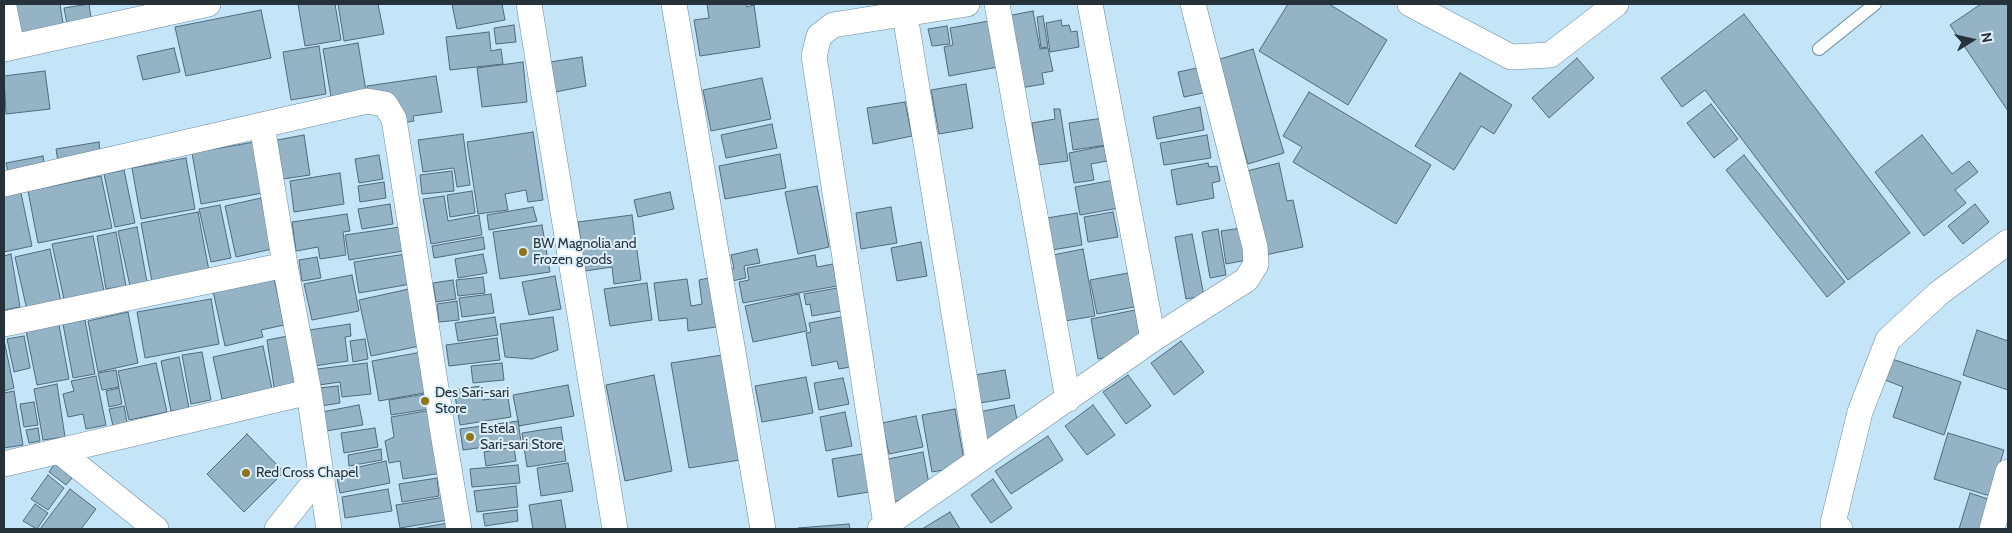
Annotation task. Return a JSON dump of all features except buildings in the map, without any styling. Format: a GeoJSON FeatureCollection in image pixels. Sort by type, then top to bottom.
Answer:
{"type":"FeatureCollection","features":[{"type":"Feature","properties":{"kind":"street"},"geometry":{"type":"LineString","coordinates":[[4,8],[8,48],[132,12],[208,4]]}},
{"type":"Feature","properties":{"kind":"street"},"geometry":{"type":"LineString","coordinates":[[529,4],[615,529]]}},
{"type":"Feature","properties":{"kind":"street"},"geometry":{"type":"LineString","coordinates":[[674,4],[763,529]]}},
{"type":"Feature","properties":{"kind":"street"},"geometry":{"type":"LineString","coordinates":[[967,4],[905,15],[831,15],[819,36],[814,56],[883,527],[1154,339],[1246,280],[1256,264],[1255,247],[1193,4]]}},
{"type":"Feature","properties":{"kind":"street"},"geometry":{"type":"LineString","coordinates":[[997,4],[1068,399]]}},
{"type":"Feature","properties":{"kind":"street"},"geometry":{"type":"LineString","coordinates":[[1090,4],[1154,339]]}},
{"type":"Feature","properties":{"kind":"street"},"geometry":{"type":"LineString","coordinates":[[1410,4],[1511,57],[1550,55],[1616,4]]}},
{"type":"Feature","properties":{"kind":"street"},"geometry":{"type":"LineString","coordinates":[[905,15],[978,460]]}},
{"type":"Feature","properties":{"kind":"street"},"geometry":{"type":"LineString","coordinates":[[4,184],[368,101],[385,104],[394,119],[459,529]]}},
{"type":"Feature","properties":{"kind":"street"},"geometry":{"type":"LineString","coordinates":[[262,124],[285,265],[309,392],[329,529]]}},
{"type":"Feature","properties":{"kind":"street"},"geometry":{"type":"LineString","coordinates":[[1834,527],[1860,412],[1888,340],[1939,293],[2008,242]]}},
{"type":"Feature","properties":{"kind":"street"},"geometry":{"type":"LineString","coordinates":[[4,324],[285,265]]}},
{"type":"Feature","properties":{"kind":"street"},"geometry":{"type":"LineString","coordinates":[[4,464],[309,392]]}},
{"type":"Feature","properties":{"kind":"street"},"geometry":{"type":"LineString","coordinates":[[59,451],[156,529]]}},
{"type":"Feature","properties":{"kind":"street"},"geometry":{"type":"LineString","coordinates":[[1992,529],[2008,472]]}},
{"type":"Feature","properties":{"kind":"street"},"geometry":{"type":"LineString","coordinates":[[277,529],[321,474]]}},
{"type":"Feature","properties":{"kind":"lane"},"geometry":{"type":"LineString","coordinates":[[1819,49],[1876,4]]}},
{"type":"Feature","properties":{"kind":"place","name":"BW Magnolia and Frozen goods"},"geometry":{"type":"Point","coordinates":[523,252]}},
{"type":"Feature","properties":{"kind":"place","name":"Des Sari-sari Store"},"geometry":{"type":"Point","coordinates":[425,401]}},
{"type":"Feature","properties":{"kind":"place","name":"Estela Sari-sari Store"},"geometry":{"type":"Point","coordinates":[470,437]}},
{"type":"Feature","properties":{"kind":"place","name":"Red Cross Chapel"},"geometry":{"type":"Point","coordinates":[246,473]}}]}
